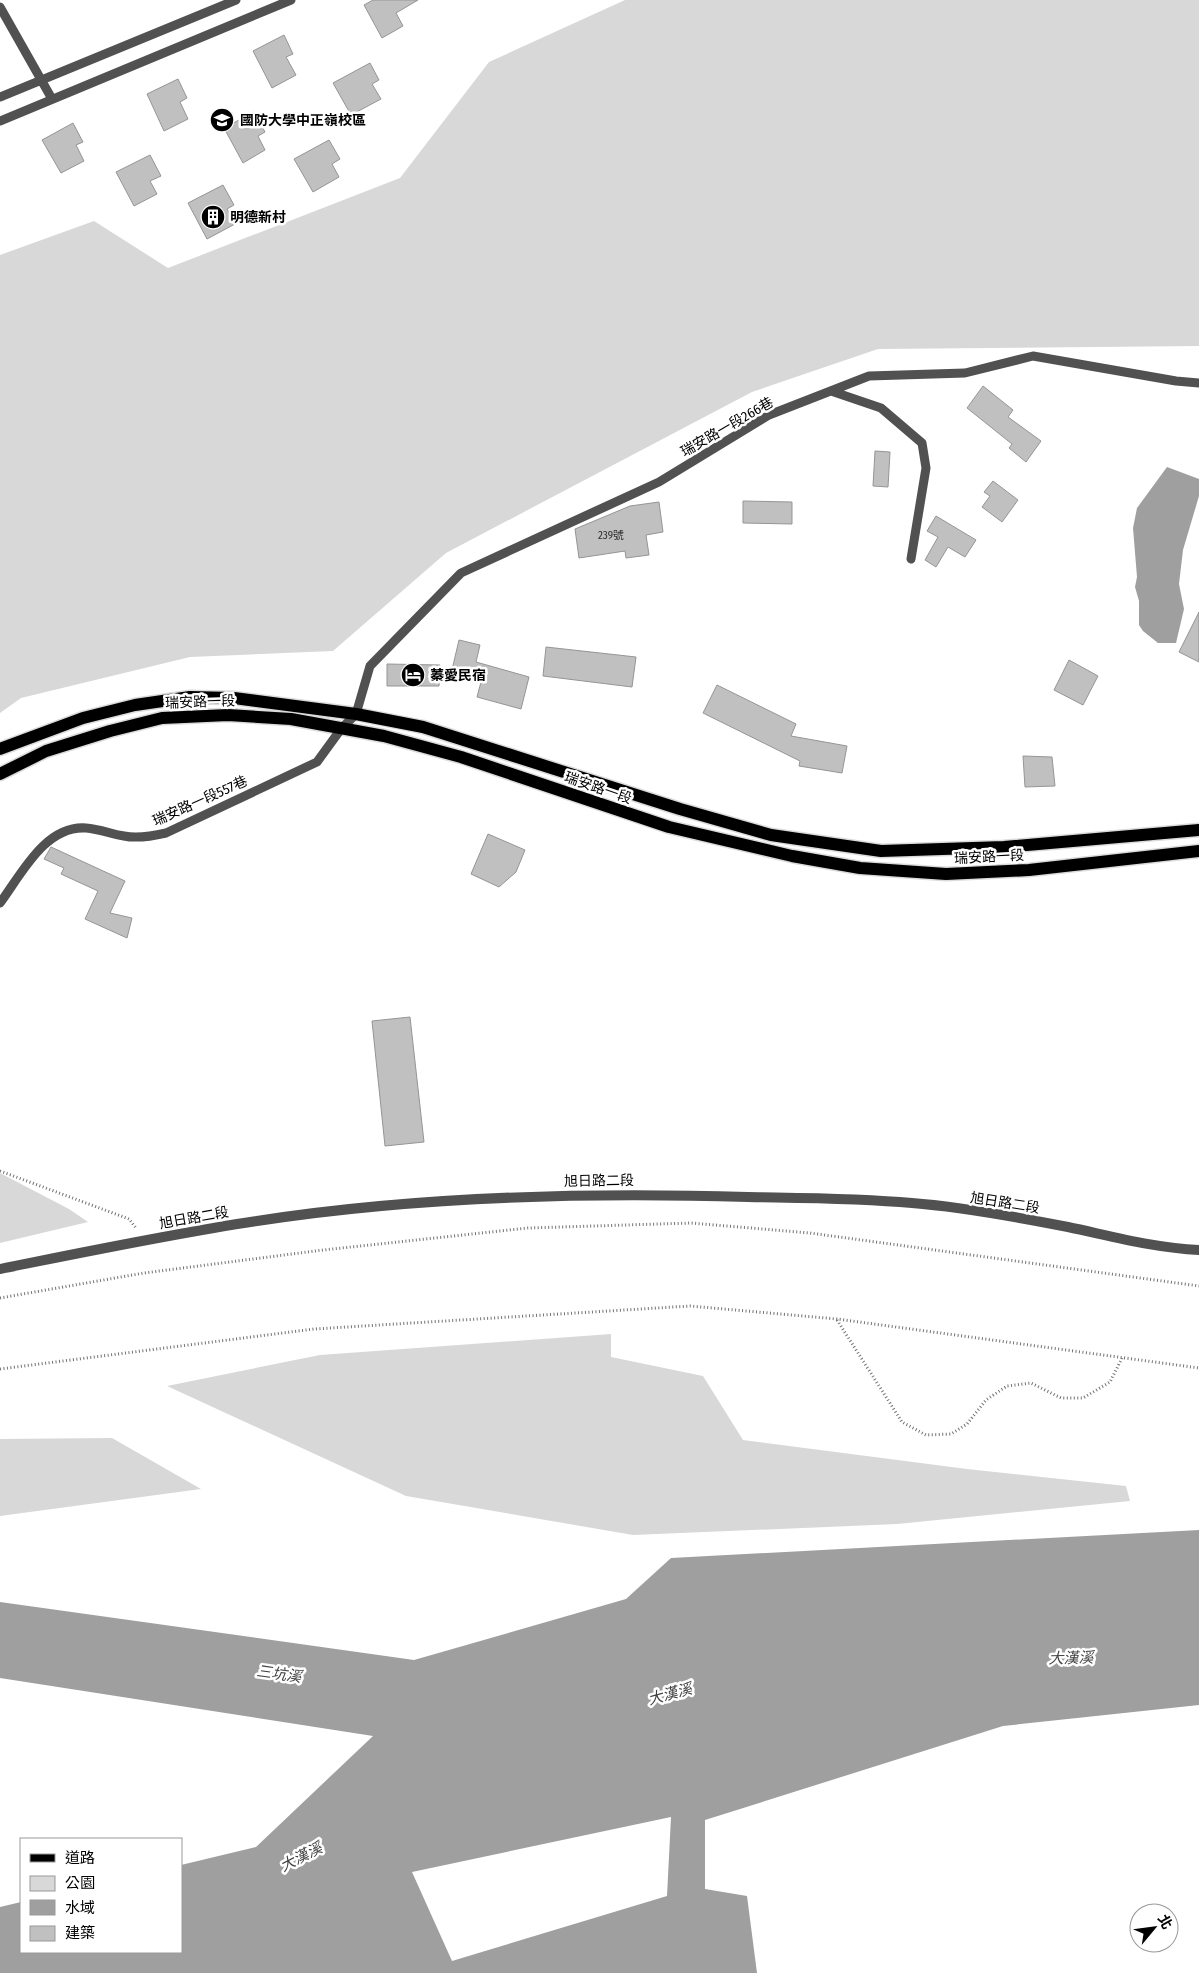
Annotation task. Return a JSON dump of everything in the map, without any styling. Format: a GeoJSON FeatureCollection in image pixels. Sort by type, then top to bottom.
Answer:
{"type":"FeatureCollection","features":[{"type":"Feature","properties":{"kind":"main road","name":"瑞安路一段"},"geometry":{"type":"LineString","coordinates":[[0,749],[83,718],[135,706],[190,697],[234,698],[356,714],[423,727],[680,808],[772,834],[881,850],[1004,847],[1199,830]]}},
{"type":"Feature","properties":{"kind":"main road","name":"瑞安路一段"},"geometry":{"type":"LineString","coordinates":[[0,774],[46,751],[110,731],[162,718],[228,715],[291,719],[384,736],[461,756],[669,827],[792,856],[860,868],[946,874],[1001,871],[1199,851]]}},
{"type":"Feature","properties":{"kind":"street","name":"旭日路二段"},"geometry":{"type":"LineString","coordinates":[[0,1269],[146,1240],[259,1221],[369,1207],[444,1200],[665,1194],[914,1203],[1066,1227],[1129,1241],[1178,1249],[1199,1250]]}},
{"type":"Feature","properties":{"kind":"lane"},"geometry":{"type":"LineString","coordinates":[[0,97],[236,0]]}},
{"type":"Feature","properties":{"kind":"lane"},"geometry":{"type":"LineString","coordinates":[[0,121],[291,0]]}},
{"type":"Feature","properties":{"kind":"lane"},"geometry":{"type":"LineString","coordinates":[[0,7],[52,99]]}},
{"type":"Feature","properties":{"kind":"lane","name":"瑞安路一段266巷"},"geometry":{"type":"LineString","coordinates":[[356,714],[370,666],[461,573],[659,482],[769,415],[869,376],[965,373],[1033,356],[1199,384]]}},
{"type":"Feature","properties":{"kind":"lane"},"geometry":{"type":"LineString","coordinates":[[831,391],[881,408],[922,443],[926,468],[911,559]]}},
{"type":"Feature","properties":{"kind":"lane","name":"瑞安路一段557巷"},"geometry":{"type":"LineString","coordinates":[[0,903],[40,848],[64,831],[85,828],[127,837],[152,836],[166,833],[317,762],[356,714]]}},
{"type":"Feature","properties":{"kind":"path"},"geometry":{"type":"LineString","coordinates":[[0,1171],[129,1220],[146,1240]]}},
{"type":"Feature","properties":{"kind":"path"},"geometry":{"type":"LineString","coordinates":[[0,1298],[144,1273],[323,1250],[528,1228],[690,1223],[810,1233],[1199,1286]]}},
{"type":"Feature","properties":{"kind":"path"},"geometry":{"type":"LineString","coordinates":[[0,1369],[314,1329],[690,1306],[837,1320],[1199,1368]]}},
{"type":"Feature","properties":{"kind":"path"},"geometry":{"type":"LineString","coordinates":[[837,1320],[902,1422],[926,1436],[951,1434],[967,1424],[986,1400],[1007,1386],[1031,1384],[1061,1398],[1083,1398],[1110,1382],[1122,1358]]}},
{"type":"Feature","properties":{"kind":"green space"},"geometry":{"type":"Polygon","coordinates":[[[625,0],[1199,0],[1199,346],[878,349],[752,392],[446,553],[333,651],[190,657],[21,698],[0,713],[0,255],[94,221],[168,268],[400,178],[489,62],[625,0]]]}},
{"type":"Feature","properties":{"kind":"green space"},"geometry":{"type":"Polygon","coordinates":[[[0,1173],[69,1209],[88,1222],[0,1243],[0,1173]]]}},
{"type":"Feature","properties":{"kind":"green space"},"geometry":{"type":"Polygon","coordinates":[[[611,1334],[611,1357],[703,1376],[743,1440],[967,1469],[1126,1486],[1130,1501],[897,1524],[633,1535],[406,1496],[167,1386],[320,1355],[611,1334]]]}},
{"type":"Feature","properties":{"kind":"green space"},"geometry":{"type":"Polygon","coordinates":[[[112,1438],[201,1489],[0,1516],[0,1439],[112,1438]]]}},
{"type":"Feature","properties":{"kind":"water"},"geometry":{"type":"Polygon","coordinates":[[[1167,467],[1199,479],[1199,496],[1183,550],[1179,584],[1184,609],[1176,643],[1158,643],[1143,631],[1139,625],[1139,601],[1135,587],[1137,577],[1133,528],[1137,508],[1167,467]]]}},
{"type":"Feature","properties":{"kind":"water"},"geometry":{"type":"Polygon","coordinates":[[[1199,1530],[1199,1705],[1003,1726],[705,1820],[705,1889],[747,1896],[757,1973],[0,1973],[0,1907],[20,1902],[20,1953],[182,1953],[182,1865],[256,1847],[373,1736],[0,1678],[0,1602],[414,1660],[626,1599],[671,1558],[1199,1530]],[[671,1817],[412,1872],[452,1961],[667,1896],[671,1817]]]}},
{"type":"Feature","properties":{"kind":"building"},"geometry":{"type":"Polygon","coordinates":[[[373,0],[418,0],[396,13],[403,26],[382,38],[364,5],[373,0]]]}},
{"type":"Feature","properties":{"kind":"building"},"geometry":{"type":"Polygon","coordinates":[[[284,35],[293,54],[286,57],[296,75],[272,88],[253,51],[284,35]]]}},
{"type":"Feature","properties":{"kind":"building"},"geometry":{"type":"Polygon","coordinates":[[[370,63],[379,80],[372,84],[381,99],[351,115],[333,83],[370,63]]]}},
{"type":"Feature","properties":{"kind":"building"},"geometry":{"type":"Polygon","coordinates":[[[178,79],[187,98],[180,102],[188,119],[164,131],[147,94],[178,79]]]}},
{"type":"Feature","properties":{"kind":"building"},"geometry":{"type":"Polygon","coordinates":[[[254,112],[265,132],[258,136],[265,150],[243,163],[224,128],[254,112]]]}},
{"type":"Feature","properties":{"kind":"building"},"geometry":{"type":"Polygon","coordinates":[[[73,123],[83,142],[76,145],[84,161],[61,173],[42,140],[73,123]]]}},
{"type":"Feature","properties":{"kind":"building","name":"明德新村"},"geometry":{"type":"Polygon","coordinates":[[[329,140],[340,159],[332,164],[339,177],[313,192],[294,159],[329,140]]]}},
{"type":"Feature","properties":{"kind":"building"},"geometry":{"type":"Polygon","coordinates":[[[150,155],[161,176],[150,181],[157,194],[134,206],[116,172],[150,155]]]}},
{"type":"Feature","properties":{"kind":"building","name":"明德新村"},"geometry":{"type":"Polygon","coordinates":[[[223,185],[234,205],[227,209],[235,224],[207,239],[188,203],[223,185]]]}},
{"type":"Feature","properties":{"kind":"building"},"geometry":{"type":"Polygon","coordinates":[[[983,386],[1013,410],[1008,417],[1041,441],[1026,462],[1009,448],[1012,444],[967,408],[983,386]]]}},
{"type":"Feature","properties":{"kind":"building"},"geometry":{"type":"Polygon","coordinates":[[[875,451],[890,452],[888,487],[873,486],[875,451]]]}},
{"type":"Feature","properties":{"kind":"building"},"geometry":{"type":"Polygon","coordinates":[[[993,481],[1018,500],[1002,522],[982,507],[990,496],[984,492],[993,481]]]}},
{"type":"Feature","properties":{"kind":"building"},"geometry":{"type":"Polygon","coordinates":[[[743,501],[792,502],[792,524],[743,523],[743,501]]]}},
{"type":"Feature","properties":{"kind":"building"},"geometry":{"type":"Polygon","coordinates":[[[659,502],[663,532],[646,535],[649,555],[626,558],[625,551],[579,558],[575,529],[630,506],[659,502]]]}},
{"type":"Feature","properties":{"kind":"building"},"geometry":{"type":"Polygon","coordinates":[[[936,516],[976,540],[965,557],[948,547],[936,567],[925,560],[938,537],[927,531],[936,516]]]}},
{"type":"Feature","properties":{"kind":"building"},"geometry":{"type":"Polygon","coordinates":[[[1199,612],[1199,662],[1179,652],[1199,612]]]}},
{"type":"Feature","properties":{"kind":"building"},"geometry":{"type":"Polygon","coordinates":[[[459,640],[480,645],[476,662],[529,677],[521,709],[477,697],[481,682],[451,674],[459,640]]]}},
{"type":"Feature","properties":{"kind":"building"},"geometry":{"type":"Polygon","coordinates":[[[546,647],[636,657],[632,687],[543,676],[546,647]]]}},
{"type":"Feature","properties":{"kind":"building"},"geometry":{"type":"Polygon","coordinates":[[[1069,660],[1098,676],[1083,705],[1054,690],[1069,660]]]}},
{"type":"Feature","properties":{"kind":"building","name":"蓁愛民宿"},"geometry":{"type":"Polygon","coordinates":[[[387,664],[440,665],[439,686],[387,686],[387,664]]]}},
{"type":"Feature","properties":{"kind":"building"},"geometry":{"type":"Polygon","coordinates":[[[717,685],[796,724],[791,736],[847,746],[842,773],[799,766],[800,761],[703,713],[717,685]]]}},
{"type":"Feature","properties":{"kind":"building"},"geometry":{"type":"Polygon","coordinates":[[[1023,756],[1052,757],[1055,786],[1025,787],[1023,756]]]}},
{"type":"Feature","properties":{"kind":"building"},"geometry":{"type":"Polygon","coordinates":[[[488,834],[525,850],[516,872],[499,887],[471,874],[488,834]]]}},
{"type":"Feature","properties":{"kind":"building"},"geometry":{"type":"Polygon","coordinates":[[[51,847],[125,881],[110,913],[132,918],[127,938],[85,919],[98,891],[61,874],[64,868],[44,859],[51,847]]]}},
{"type":"Feature","properties":{"kind":"building"},"geometry":{"type":"Polygon","coordinates":[[[410,1017],[424,1142],[385,1146],[372,1021],[410,1017]]]}},
{"type":"Feature","properties":{"kind":"place","name":"國防大學中正嶺校區"},"geometry":{"type":"Point","coordinates":[222,120]}},
{"type":"Feature","properties":{"kind":"place","name":"明德新村"},"geometry":{"type":"Point","coordinates":[213,217]}},
{"type":"Feature","properties":{"kind":"place","name":"蓁愛民宿"},"geometry":{"type":"Point","coordinates":[413,675]}},
{"type":"Feature","properties":{"kind":"water label","name":"大漢溪"},"geometry":{"type":"Point","coordinates":[1071,1658]}},
{"type":"Feature","properties":{"kind":"water label","name":"三坑溪"},"geometry":{"type":"Point","coordinates":[279,1674]}},
{"type":"Feature","properties":{"kind":"water label","name":"大漢溪"},"geometry":{"type":"Point","coordinates":[670,1694]}},
{"type":"Feature","properties":{"kind":"water label","name":"大漢溪"},"geometry":{"type":"Point","coordinates":[301,1857]}}]}
